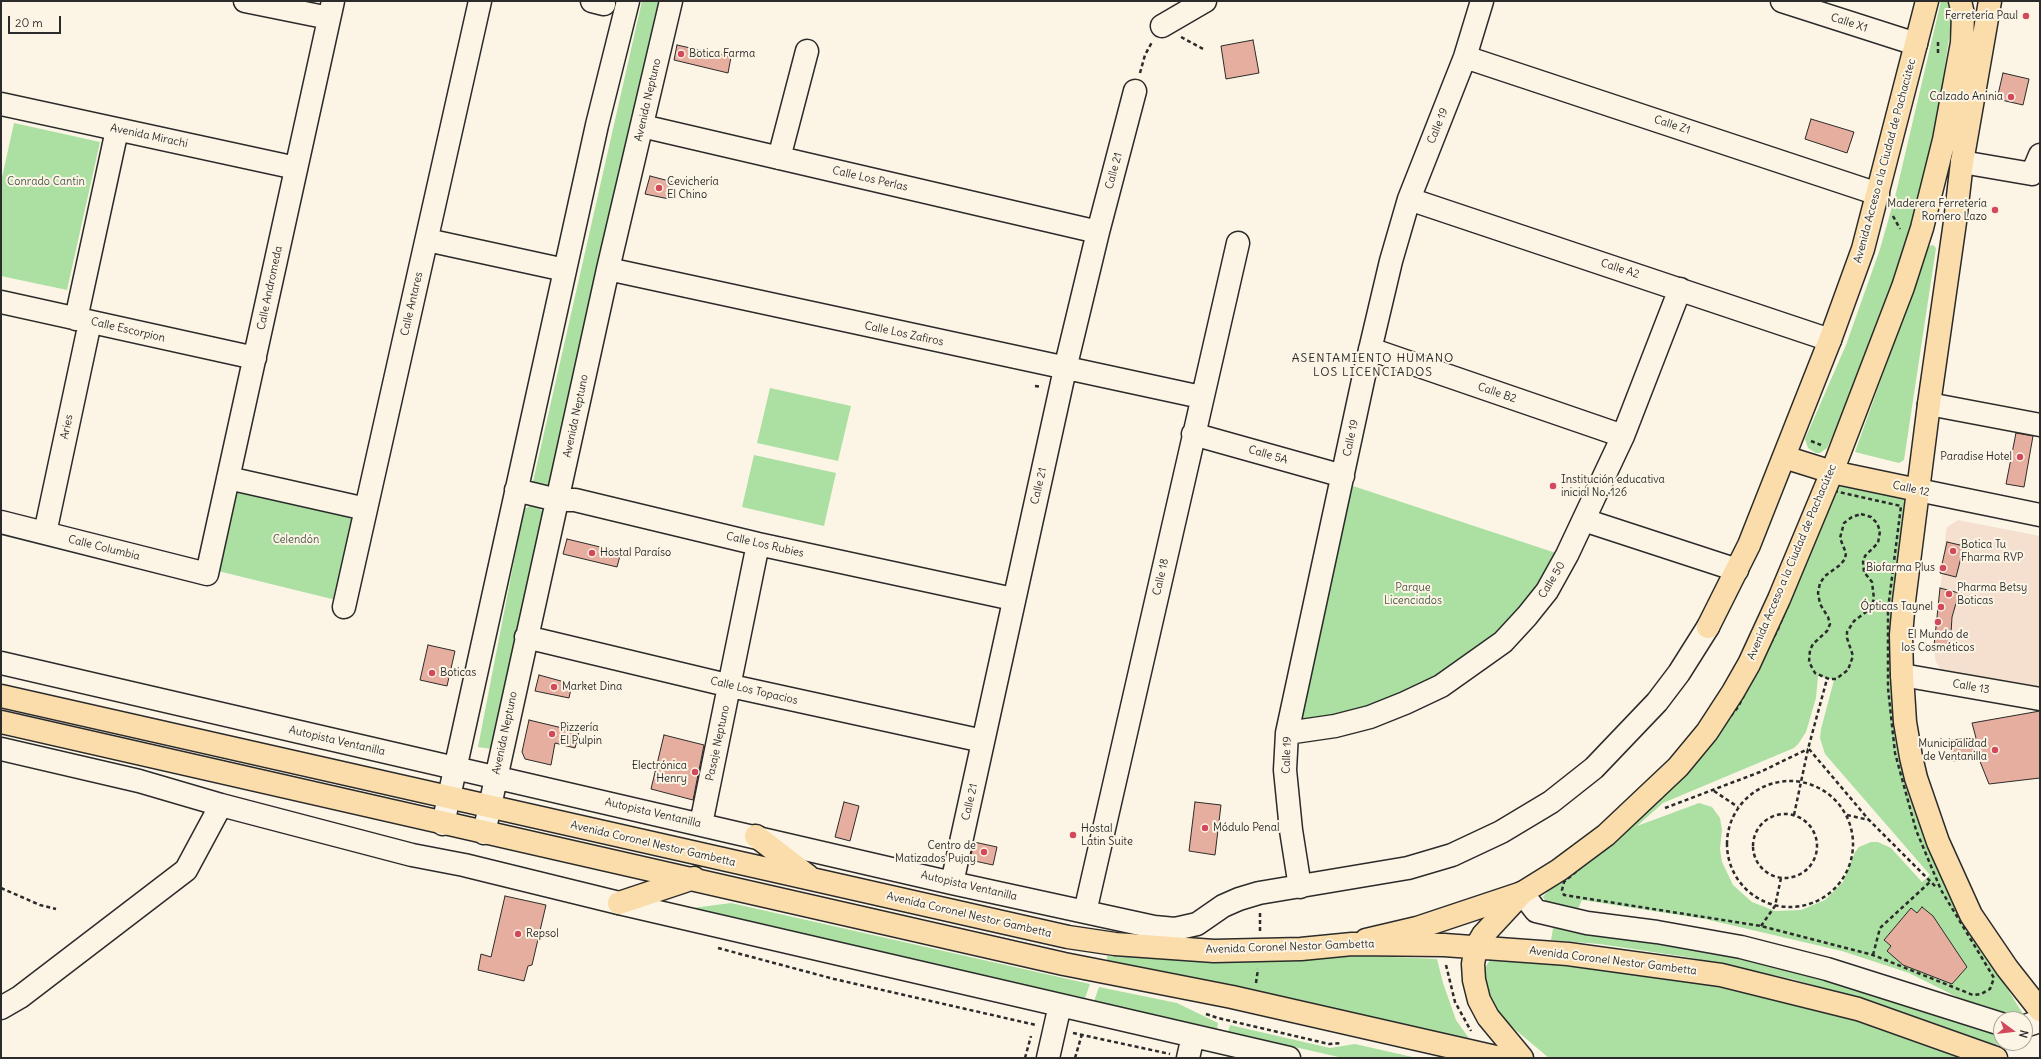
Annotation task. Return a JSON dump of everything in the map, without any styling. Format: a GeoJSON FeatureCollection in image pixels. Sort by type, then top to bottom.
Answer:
{"type":"FeatureCollection","features":[{"type":"Feature","properties":{"kind":"main road","name":"Avenida Acceso a la Ciudad de Pachacútec"},"geometry":{"type":"LineString","coordinates":[[1708,627],[1749,545],[1830,340],[1863,249],[1927,1]]}},
{"type":"Feature","properties":{"kind":"main road","name":"Avenida Acceso a la Ciudad de Pachacútec"},"geometry":{"type":"LineString","coordinates":[[1352,944],[1417,928],[1522,892],[1559,870],[1618,824],[1678,767],[1707,732],[1733,692],[1779,599],[1833,482],[1903,287],[1922,228],[1944,140],[1962,43],[1963,14],[1960,1]]}},
{"type":"Feature","properties":{"kind":"main road"},"geometry":{"type":"LineString","coordinates":[[1990,1],[1962,162],[1929,404],[1903,615],[1902,675],[1905,722],[1911,757],[1916,778],[1938,842],[1971,915],[2007,968],[2040,1010]]}},
{"type":"Feature","properties":{"kind":"main road","name":"Calle 12"},"geometry":{"type":"LineString","coordinates":[[1784,457],[1833,482],[1918,490]]}},
{"type":"Feature","properties":{"kind":"main road"},"geometry":{"type":"LineString","coordinates":[[1,696],[489,808]]}},
{"type":"Feature","properties":{"kind":"main road"},"geometry":{"type":"LineString","coordinates":[[1,722],[443,824],[694,878],[1064,964],[1232,997],[1500,1058]]}},
{"type":"Feature","properties":{"kind":"main road","name":"Avenida Coronel Nestor Gambetta"},"geometry":{"type":"LineString","coordinates":[[489,808],[1068,937],[1115,944],[1214,951],[1301,948],[1352,944],[1476,947],[1568,954],[1721,975],[1858,1009],[1996,1058]]}},
{"type":"Feature","properties":{"kind":"main road"},"geometry":{"type":"LineString","coordinates":[[756,836],[814,880]]}},
{"type":"Feature","properties":{"kind":"main road"},"geometry":{"type":"LineString","coordinates":[[619,903],[694,878]]}},
{"type":"Feature","properties":{"kind":"main road"},"geometry":{"type":"LineString","coordinates":[[1522,892],[1494,921],[1476,947],[1473,964],[1474,980],[1479,1000],[1488,1017],[1522,1058]]}},
{"type":"Feature","properties":{"kind":"street"},"geometry":{"type":"LineString","coordinates":[[245,1],[331,10]]}},
{"type":"Feature","properties":{"kind":"street","name":"Calle Antares"},"geometry":{"type":"LineString","coordinates":[[344,607],[480,1]]}},
{"type":"Feature","properties":{"kind":"street"},"geometry":{"type":"LineString","coordinates":[[443,824],[454,768],[597,125],[628,1]]}},
{"type":"Feature","properties":{"kind":"street","name":"Avenida Neptuno"},"geometry":{"type":"LineString","coordinates":[[484,833],[608,269],[671,1]]}},
{"type":"Feature","properties":{"kind":"street"},"geometry":{"type":"LineString","coordinates":[[1162,26],[1205,1]]}},
{"type":"Feature","properties":{"kind":"street","name":"Calle 19"},"geometry":{"type":"LineString","coordinates":[[1300,887],[1291,830],[1285,770],[1287,733],[1370,349],[1409,199],[1465,57],[1482,1]]}},
{"type":"Feature","properties":{"kind":"street","name":"Calle X1"},"geometry":{"type":"LineString","coordinates":[[1782,1],[1916,44]]}},
{"type":"Feature","properties":{"kind":"street","name":"Calle Andromeda"},"geometry":{"type":"LineString","coordinates":[[207,574],[331,10]]}},
{"type":"Feature","properties":{"kind":"street"},"geometry":{"type":"LineString","coordinates":[[779,158],[807,51]]}},
{"type":"Feature","properties":{"kind":"street","name":"Calle Z1"},"geometry":{"type":"LineString","coordinates":[[1465,57],[1878,194]]}},
{"type":"Feature","properties":{"kind":"street","name":"Calle 21"},"geometry":{"type":"LineString","coordinates":[[952,883],[1013,599],[1065,368],[1098,232],[1135,91]]}},
{"type":"Feature","properties":{"kind":"street","name":"Avenida Mirachi"},"geometry":{"type":"LineString","coordinates":[[1,104],[296,168]]}},
{"type":"Feature","properties":{"kind":"street","name":"Calle Los Perlas"},"geometry":{"type":"LineString","coordinates":[[642,126],[1098,232]]}},
{"type":"Feature","properties":{"kind":"street","name":"Aries"},"geometry":{"type":"LineString","coordinates":[[44,533],[117,130]]}},
{"type":"Feature","properties":{"kind":"street"},"geometry":{"type":"LineString","coordinates":[[1962,162],[2036,164]]}},
{"type":"Feature","properties":{"kind":"street","name":"Calle A2"},"geometry":{"type":"LineString","coordinates":[[1409,199],[1830,340]]}},
{"type":"Feature","properties":{"kind":"street"},"geometry":{"type":"LineString","coordinates":[[427,240],[565,270]]}},
{"type":"Feature","properties":{"kind":"street","name":"Calle 18"},"geometry":{"type":"LineString","coordinates":[[1085,912],[1201,397],[1238,243]]}},
{"type":"Feature","properties":{"kind":"street","name":"Calle Los Zafiros"},"geometry":{"type":"LineString","coordinates":[[608,269],[1201,397]]}},
{"type":"Feature","properties":{"kind":"street","name":"Calle 50"},"geometry":{"type":"LineString","coordinates":[[1287,733],[1335,726],[1370,717],[1405,703],[1441,686],[1503,642],[1547,591],[1584,520],[1624,436],[1680,290]]}},
{"type":"Feature","properties":{"kind":"street","name":"Calle Escorpion"},"geometry":{"type":"LineString","coordinates":[[1,302],[255,358]]}},
{"type":"Feature","properties":{"kind":"street","name":"Calle B2"},"geometry":{"type":"LineString","coordinates":[[1370,349],[1624,436]]}},
{"type":"Feature","properties":{"kind":"street"},"geometry":{"type":"LineString","coordinates":[[1929,404],[2040,425]]}},
{"type":"Feature","properties":{"kind":"street","name":"Calle 5A"},"geometry":{"type":"LineString","coordinates":[[1193,434],[1343,476]]}},
{"type":"Feature","properties":{"kind":"street"},"geometry":{"type":"LineString","coordinates":[[228,478],[366,509]]}},
{"type":"Feature","properties":{"kind":"street","name":"Calle Los Rubies"},"geometry":{"type":"LineString","coordinates":[[516,490],[557,500],[575,500],[758,544],[1013,599]]}},
{"type":"Feature","properties":{"kind":"street","name":"Calle 12"},"geometry":{"type":"LineString","coordinates":[[1918,490],[2040,514]]}},
{"type":"Feature","properties":{"kind":"street"},"geometry":{"type":"LineString","coordinates":[[1584,520],[1737,570]]}},
{"type":"Feature","properties":{"kind":"street","name":"Calle Columbia"},"geometry":{"type":"LineString","coordinates":[[1,522],[207,574]]}},
{"type":"Feature","properties":{"kind":"street","name":"Pasaje Neptuno"},"geometry":{"type":"LineString","coordinates":[[701,824],[758,544]]}},
{"type":"Feature","properties":{"kind":"street","name":"Avenida Acceso a la Ciudad de Pachacútec"},"geometry":{"type":"LineString","coordinates":[[1300,887],[1408,868],[1452,855],[1500,832],[1551,802],[1594,768],[1652,708],[1679,673],[1708,627]]}},
{"type":"Feature","properties":{"kind":"street","name":"Calle Los Topacios"},"geometry":{"type":"LineString","coordinates":[[526,638],[730,686],[983,741]]}},
{"type":"Feature","properties":{"kind":"street","name":"Autopista Ventanilla"},"geometry":{"type":"LineString","coordinates":[[1,663],[495,778],[756,836],[952,883],[1154,927],[1175,930],[1197,924],[1223,906],[1239,898],[1300,887]]}},
{"type":"Feature","properties":{"kind":"street","name":"Calle 13"},"geometry":{"type":"LineString","coordinates":[[1902,675],[2040,700]]}},
{"type":"Feature","properties":{"kind":"street"},"geometry":{"type":"LineString","coordinates":[[1,749],[139,781],[221,805],[412,855],[464,865],[619,903],[1289,1058]]}},
{"type":"Feature","properties":{"kind":"street"},"geometry":{"type":"LineString","coordinates":[[1,1008],[20,997],[186,870],[221,805]]}},
{"type":"Feature","properties":{"kind":"street"},"geometry":{"type":"LineString","coordinates":[[1522,892],[1536,911],[1587,923],[1657,932],[1741,947],[1827,969],[1993,1021]]}},
{"type":"Feature","properties":{"kind":"street"},"geometry":{"type":"LineString","coordinates":[[1048,1058],[1060,1005]]}},
{"type":"Feature","properties":{"kind":"street"},"geometry":{"type":"LineString","coordinates":[[1182,1057],[1193,1036]]}},
{"type":"Feature","properties":{"kind":"path"},"geometry":{"type":"LineString","coordinates":[[1135,91],[1145,54],[1162,26]]}},
{"type":"Feature","properties":{"kind":"path"},"geometry":{"type":"LineString","coordinates":[[1833,482],[1778,629],[1741,702],[1705,748],[1659,800],[1564,882],[1562,890],[1564,895],[1761,926],[1873,955],[1973,995],[1981,994],[1990,988],[1994,978],[1941,890],[1916,830],[1895,753],[1888,688],[1888,609],[1901,506]]}},
{"type":"Feature","properties":{"kind":"path"},"geometry":{"type":"LineString","coordinates":[[1861,514],[1871,517],[1877,523],[1880,531],[1878,543],[1865,556],[1863,562],[1864,572],[1872,582],[1874,600],[1870,609],[1854,621],[1847,632],[1847,638],[1853,656],[1848,670],[1836,679],[1827,678],[1815,673],[1809,662],[1810,650],[1813,644],[1827,631],[1830,624],[1828,617],[1820,604],[1818,593],[1820,583],[1825,576],[1840,565],[1845,559],[1846,553],[1840,538],[1844,523],[1852,517],[1861,514]]}},
{"type":"Feature","properties":{"kind":"path"},"geometry":{"type":"LineString","coordinates":[[1794,815],[1803,781],[1808,749],[1827,678]]}},
{"type":"Feature","properties":{"kind":"path"},"geometry":{"type":"LineString","coordinates":[[1808,749],[1869,820],[1930,882],[1941,890]]}},
{"type":"Feature","properties":{"kind":"path"},"geometry":{"type":"LineString","coordinates":[[1661,809],[1714,791],[1760,772],[1808,749]]}},
{"type":"Feature","properties":{"kind":"path"},"geometry":{"type":"LineString","coordinates":[[1803,781],[1816,785],[1834,798],[1847,815],[1853,836],[1852,858],[1843,878],[1830,893],[1813,903],[1794,908],[1775,906],[1757,899],[1742,886],[1731,870],[1726,848],[1728,826],[1738,807],[1754,791],[1773,782],[1803,781]]}},
{"type":"Feature","properties":{"kind":"path"},"geometry":{"type":"LineString","coordinates":[[1714,791],[1738,807]]}},
{"type":"Feature","properties":{"kind":"path"},"geometry":{"type":"LineString","coordinates":[[1618,824],[1654,811]]}},
{"type":"Feature","properties":{"kind":"path"},"geometry":{"type":"LineString","coordinates":[[1778,814],[1794,815],[1804,820],[1811,827],[1816,839],[1816,853],[1808,869],[1792,878],[1781,878],[1766,872],[1759,866],[1753,848],[1754,839],[1757,831],[1770,818],[1778,814]]}},
{"type":"Feature","properties":{"kind":"path"},"geometry":{"type":"LineString","coordinates":[[1847,815],[1869,820]]}},
{"type":"Feature","properties":{"kind":"path"},"geometry":{"type":"LineString","coordinates":[[1873,955],[1880,928],[1935,876]]}},
{"type":"Feature","properties":{"kind":"path"},"geometry":{"type":"LineString","coordinates":[[1761,926],[1775,906],[1781,878]]}},
{"type":"Feature","properties":{"kind":"path"},"geometry":{"type":"LineString","coordinates":[[1,888],[40,905],[56,909]]}},
{"type":"Feature","properties":{"kind":"path"},"geometry":{"type":"LineString","coordinates":[[716,947],[834,979],[1038,1025]]}},
{"type":"Feature","properties":{"kind":"path"},"geometry":{"type":"LineString","coordinates":[[1025,1058],[1034,1024]]}},
{"type":"Feature","properties":{"kind":"path"},"geometry":{"type":"LineString","coordinates":[[1075,1058],[1083,1029]]}},
{"type":"Feature","properties":{"kind":"path"},"geometry":{"type":"LineString","coordinates":[[1069,1032],[1182,1057]]}},
{"type":"Feature","properties":{"kind":"shaded area"},"geometry":{"type":"Polygon","coordinates":[[[1958,520],[2040,536],[2040,692],[1943,674],[1936,662],[1934,652],[1946,532],[1947,527],[1958,520]]]}},
{"type":"Feature","properties":{"kind":"green space"},"geometry":{"type":"Polygon","coordinates":[[[642,1],[662,1],[551,486],[546,489],[532,486],[642,1]]]}},
{"type":"Feature","properties":{"kind":"green space"},"geometry":{"type":"Polygon","coordinates":[[[1941,1],[1952,1],[1953,12],[1939,105],[1916,210],[1902,259],[1849,401],[1827,448],[1820,453],[1816,453],[1808,448],[1805,439],[1846,345],[1880,249],[1896,193],[1941,1]]]}},
{"type":"Feature","properties":{"kind":"green space","name":"Conrado Cantin"},"geometry":{"type":"Polygon","coordinates":[[[14,123],[100,142],[67,290],[1,276],[1,182],[14,123]]]}},
{"type":"Feature","properties":{"kind":"green space"},"geometry":{"type":"Polygon","coordinates":[[[1933,245],[1936,248],[1904,460],[1899,463],[1855,452],[1929,246],[1933,245]]]}},
{"type":"Feature","properties":{"kind":"green space"},"geometry":{"type":"Polygon","coordinates":[[[770,388],[851,406],[838,461],[757,443],[770,388]]]}},
{"type":"Feature","properties":{"kind":"green space"},"geometry":{"type":"Polygon","coordinates":[[[754,455],[836,473],[824,526],[742,507],[754,455]]]}},
{"type":"Feature","properties":{"kind":"green space","name":"Celendón"},"geometry":{"type":"Polygon","coordinates":[[[236,477],[361,505],[340,601],[214,570],[236,477]]]}},
{"type":"Feature","properties":{"kind":"green space"},"geometry":{"type":"Polygon","coordinates":[[[1836,483],[1901,497],[1905,501],[1894,596],[1892,686],[1898,749],[1915,813],[1945,888],[2021,1011],[1993,1011],[1993,1015],[1909,973],[1842,951],[1705,919],[1582,900],[1576,913],[1550,908],[1543,897],[1555,881],[1713,736],[1836,483]],[[1818,676],[1816,698],[1806,732],[1794,748],[1663,803],[1637,826],[1699,803],[1712,807],[1720,818],[1722,830],[1720,849],[1722,862],[1733,885],[1752,902],[1775,911],[1801,910],[1825,900],[1843,882],[1855,852],[1859,847],[1871,842],[1878,842],[1891,848],[1922,882],[1930,875],[1825,754],[1820,738],[1834,680],[1818,676]]]}},
{"type":"Feature","properties":{"kind":"green space","name":"Parque Licenciados"},"geometry":{"type":"Polygon","coordinates":[[[1350,485],[1559,554],[1543,583],[1501,632],[1445,675],[1369,708],[1295,724],[1350,485]]]}},
{"type":"Feature","properties":{"kind":"green space"},"geometry":{"type":"Polygon","coordinates":[[[530,506],[537,506],[543,512],[492,749],[478,747],[524,509],[530,506]]]}},
{"type":"Feature","properties":{"kind":"green space"},"geometry":{"type":"Polygon","coordinates":[[[731,903],[1090,984],[1085,998],[685,909],[731,903]]]}},
{"type":"Feature","properties":{"kind":"green space"},"geometry":{"type":"Polygon","coordinates":[[[1554,923],[1743,956],[1993,1028],[1993,1045],[1889,1007],[1792,979],[1687,957],[1599,944],[1551,940],[1554,923]]]}},
{"type":"Feature","properties":{"kind":"green space"},"geometry":{"type":"Polygon","coordinates":[[[1107,956],[1199,960],[1368,956],[1437,959],[1443,983],[1456,1020],[1471,1041],[1107,963],[1107,956]]]}},
{"type":"Feature","properties":{"kind":"green space"},"geometry":{"type":"Polygon","coordinates":[[[1490,960],[1569,964],[1713,986],[1843,1017],[1971,1058],[1549,1058],[1505,1021],[1488,996],[1483,971],[1490,960]]]}},
{"type":"Feature","properties":{"kind":"green space"},"geometry":{"type":"Polygon","coordinates":[[[1099,987],[1177,1003],[1218,1023],[1217,1029],[1094,1001],[1099,987]]]}},
{"type":"Feature","properties":{"kind":"green space"},"geometry":{"type":"Polygon","coordinates":[[[1230,1025],[1330,1048],[1355,1044],[1417,1058],[1343,1058],[1228,1032],[1230,1025]]]}},
{"type":"Feature","properties":{"kind":"building"},"geometry":{"type":"Polygon","coordinates":[[[1253,40],[1259,73],[1226,79],[1221,46],[1253,40]]]}},
{"type":"Feature","properties":{"kind":"building"},"geometry":{"type":"Polygon","coordinates":[[[677,45],[731,57],[728,73],[674,60],[677,45]]]}},
{"type":"Feature","properties":{"kind":"building"},"geometry":{"type":"Polygon","coordinates":[[[2003,73],[2029,79],[2023,105],[1997,99],[2003,73]]]}},
{"type":"Feature","properties":{"kind":"building"},"geometry":{"type":"Polygon","coordinates":[[[1811,119],[1854,132],[1847,153],[1805,139],[1811,119]]]}},
{"type":"Feature","properties":{"kind":"building","name":"Cevichería El Chino"},"geometry":{"type":"Polygon","coordinates":[[[650,176],[673,182],[669,199],[645,194],[650,176]]]}},
{"type":"Feature","properties":{"kind":"building","name":"Paradise Hotel"},"geometry":{"type":"Polygon","coordinates":[[[2016,433],[2033,436],[2024,487],[2006,484],[2016,433]]]}},
{"type":"Feature","properties":{"kind":"building","name":"Hostal Paraíso"},"geometry":{"type":"Polygon","coordinates":[[[567,539],[621,552],[617,567],[563,554],[567,539]]]}},
{"type":"Feature","properties":{"kind":"building"},"geometry":{"type":"Polygon","coordinates":[[[1947,542],[1964,546],[1956,577],[1940,573],[1947,542]]]}},
{"type":"Feature","properties":{"kind":"building"},"geometry":{"type":"Polygon","coordinates":[[[1940,588],[1959,593],[1952,617],[1950,649],[1934,646],[1940,588]]]}},
{"type":"Feature","properties":{"kind":"building"},"geometry":{"type":"Polygon","coordinates":[[[428,645],[455,651],[447,686],[420,680],[428,645]]]}},
{"type":"Feature","properties":{"kind":"building","name":"Market Dina"},"geometry":{"type":"Polygon","coordinates":[[[539,675],[572,684],[569,698],[535,691],[539,675]]]}},
{"type":"Feature","properties":{"kind":"building","name":"Municipalidad de Ventanilla"},"geometry":{"type":"Polygon","coordinates":[[[2040,711],[2040,778],[1989,784],[1979,759],[1953,761],[1949,740],[1976,738],[1972,723],[2040,711]]]}},
{"type":"Feature","properties":{"kind":"building"},"geometry":{"type":"Polygon","coordinates":[[[529,720],[579,732],[575,748],[555,743],[551,765],[525,759],[522,752],[529,720]]]}},
{"type":"Feature","properties":{"kind":"building"},"geometry":{"type":"Polygon","coordinates":[[[664,735],[704,745],[693,800],[651,789],[664,735]]]}},
{"type":"Feature","properties":{"kind":"building"},"geometry":{"type":"Polygon","coordinates":[[[844,802],[859,806],[850,841],[835,837],[844,802]]]}},
{"type":"Feature","properties":{"kind":"building","name":"Módulo Penal"},"geometry":{"type":"Polygon","coordinates":[[[1195,802],[1221,805],[1215,855],[1189,851],[1195,802]]]}},
{"type":"Feature","properties":{"kind":"building","name":"Centro de Matizados Pujay"},"geometry":{"type":"Polygon","coordinates":[[[974,842],[997,847],[993,865],[970,860],[974,842]]]}},
{"type":"Feature","properties":{"kind":"building","name":"Repsol"},"geometry":{"type":"Polygon","coordinates":[[[505,896],[546,905],[532,965],[528,966],[524,981],[478,970],[481,954],[491,957],[505,896]]]}},
{"type":"Feature","properties":{"kind":"building"},"geometry":{"type":"Polygon","coordinates":[[[1922,907],[1933,916],[1967,967],[1952,984],[1903,965],[1887,951],[1891,946],[1884,940],[1911,908],[1917,913],[1922,907]]]}},
{"type":"Feature","properties":{"kind":"place","name":"Ferretería Paul"},"geometry":{"type":"Point","coordinates":[2026,16]}},
{"type":"Feature","properties":{"kind":"place","name":"Botica Farma"},"geometry":{"type":"Point","coordinates":[681,54]}},
{"type":"Feature","properties":{"kind":"place","name":"Calzado Aninia"},"geometry":{"type":"Point","coordinates":[2011,97]}},
{"type":"Feature","properties":{"kind":"place","name":"Cevichería El Chino"},"geometry":{"type":"Point","coordinates":[659,188]}},
{"type":"Feature","properties":{"kind":"place","name":"Maderera Ferretería Romero Lazo"},"geometry":{"type":"Point","coordinates":[1995,210]}},
{"type":"Feature","properties":{"kind":"place","name":"Paradise Hotel"},"geometry":{"type":"Point","coordinates":[2020,457]}},
{"type":"Feature","properties":{"kind":"place","name":"Institución educativa inicial No. 126"},"geometry":{"type":"Point","coordinates":[1553,486]}},
{"type":"Feature","properties":{"kind":"place","name":"Botica Tu Fharma RVP"},"geometry":{"type":"Point","coordinates":[1953,551]}},
{"type":"Feature","properties":{"kind":"place","name":"Hostal Paraíso"},"geometry":{"type":"Point","coordinates":[592,553]}},
{"type":"Feature","properties":{"kind":"place","name":"Biofarma Plus"},"geometry":{"type":"Point","coordinates":[1943,568]}},
{"type":"Feature","properties":{"kind":"place","name":"Pharma Betsy Boticas"},"geometry":{"type":"Point","coordinates":[1949,594]}},
{"type":"Feature","properties":{"kind":"place","name":"Ópticas Taynel"},"geometry":{"type":"Point","coordinates":[1941,607]}},
{"type":"Feature","properties":{"kind":"place","name":"El Mundo de los Cosméticos"},"geometry":{"type":"Point","coordinates":[1938,622]}},
{"type":"Feature","properties":{"kind":"place","name":"Boticas"},"geometry":{"type":"Point","coordinates":[432,673]}},
{"type":"Feature","properties":{"kind":"place","name":"Market Dina"},"geometry":{"type":"Point","coordinates":[554,687]}},
{"type":"Feature","properties":{"kind":"place","name":"Pizzería El Pulpin"},"geometry":{"type":"Point","coordinates":[552,734]}},
{"type":"Feature","properties":{"kind":"place","name":"Municipalidad de Ventanilla"},"geometry":{"type":"Point","coordinates":[1995,750]}},
{"type":"Feature","properties":{"kind":"place","name":"Electrónica Henry"},"geometry":{"type":"Point","coordinates":[695,772]}},
{"type":"Feature","properties":{"kind":"place","name":"Módulo Penal"},"geometry":{"type":"Point","coordinates":[1205,828]}},
{"type":"Feature","properties":{"kind":"place","name":"Hostal Latin Suite"},"geometry":{"type":"Point","coordinates":[1073,835]}},
{"type":"Feature","properties":{"kind":"place","name":"Centro de Matizados Pujay"},"geometry":{"type":"Point","coordinates":[984,852]}},
{"type":"Feature","properties":{"kind":"place","name":"Repsol"},"geometry":{"type":"Point","coordinates":[518,934]}},
{"type":"Feature","properties":{"kind":"district","name":"ASENTAMIENTO HUMANO LOS LICENCIADOS"},"geometry":{"type":"Point","coordinates":[1373,366]}}]}
